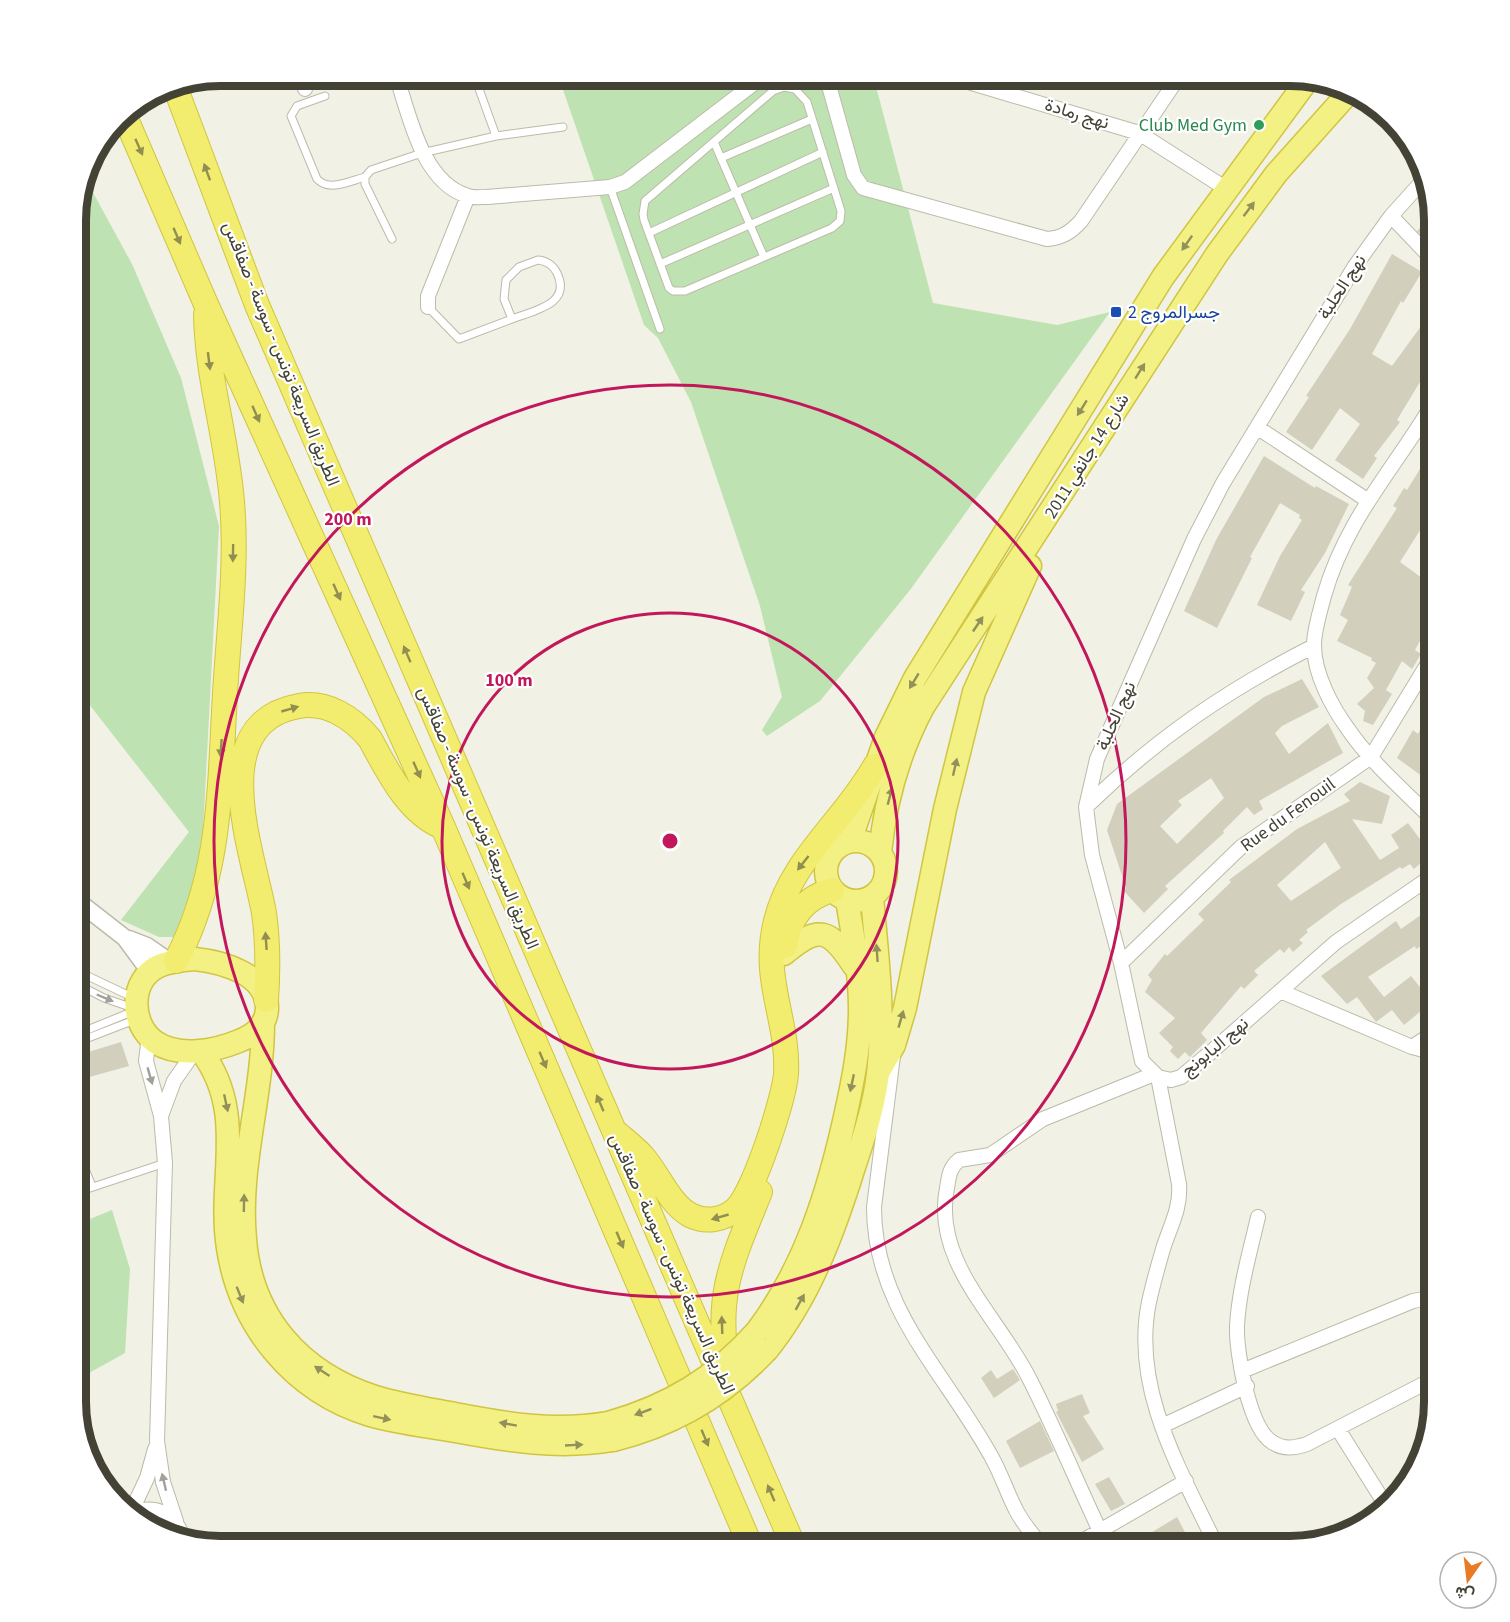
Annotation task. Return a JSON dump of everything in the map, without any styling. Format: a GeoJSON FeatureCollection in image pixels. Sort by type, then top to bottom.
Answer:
{"type":"FeatureCollection","features":[{"type":"Feature","properties":{"kind":"highway","name":"شارع 14 جانفي 2011"},"geometry":{"type":"LineString","coordinates":[[850,842],[875,766],[895,716],[915,678],[1162,277],[1225,188],[1303,86]]}},
{"type":"Feature","properties":{"kind":"highway","name":"الطريق السريعة تونس - سوسة - صفاقس"},"geometry":{"type":"LineString","coordinates":[[177,93],[257,305],[789,1536]]}},
{"type":"Feature","properties":{"kind":"highway","name":"شارع 14 جانفي 2011"},"geometry":{"type":"LineString","coordinates":[[872,897],[879,891],[886,872],[880,853],[886,811],[902,752],[913,726],[1055,508],[1158,344],[1240,222],[1276,174],[1345,97]]}},
{"type":"Feature","properties":{"kind":"highway","name":"الطريق السريعة تونس - سوسة - صفاقس"},"geometry":{"type":"LineString","coordinates":[[128,122],[443,827],[747,1536]]}},
{"type":"Feature","properties":{"kind":"highway"},"geometry":{"type":"LineString","coordinates":[[173,962],[197,918],[212,861],[233,571],[232,502],[224,438],[210,372],[206,302]]}},
{"type":"Feature","properties":{"kind":"highway"},"geometry":{"type":"LineString","coordinates":[[878,1073],[894,1045],[905,1008],[945,809],[974,692],[1055,508]]}},
{"type":"Feature","properties":{"kind":"highway"},"geometry":{"type":"LineString","coordinates":[[443,827],[428,820],[416,809],[370,739],[352,720],[329,709],[304,705],[279,712],[258,728],[245,750],[241,776],[249,845],[266,931],[262,1060],[246,1165],[245,1239],[256,1290],[287,1344],[340,1382],[393,1402],[522,1426],[610,1431],[651,1429],[705,1403],[737,1379],[762,1340],[829,1184],[857,1059],[860,1011],[859,972],[840,895],[825,874],[829,857],[841,845],[850,842],[867,843],[880,853]]}},
{"type":"Feature","properties":{"kind":"highway"},"geometry":{"type":"LineString","coordinates":[[612,1129],[637,1150],[676,1202],[691,1215],[700,1219],[720,1218],[729,1214],[744,1201],[780,1107],[786,1075],[785,1046],[773,989],[771,959],[782,897],[794,874],[852,803],[875,766]]}},
{"type":"Feature","properties":{"kind":"highway"},"geometry":{"type":"LineString","coordinates":[[734,1404],[723,1342],[725,1288],[733,1259],[791,1116],[799,1076],[798,1047],[784,954],[788,931],[797,912],[812,898],[840,895],[855,902],[872,897],[880,1013],[878,1073],[865,1135],[830,1236],[802,1299],[762,1340]]}},
{"type":"Feature","properties":{"kind":"highway"},"geometry":{"type":"LineString","coordinates":[[784,954],[808,936],[828,935],[838,942],[859,972]]}},
{"type":"Feature","properties":{"kind":"highway"},"geometry":{"type":"LineString","coordinates":[[208,960],[232,967],[259,986],[265,1011],[246,1038],[224,1047],[198,1051],[166,1047],[139,1014],[139,989],[150,972],[173,962],[208,960]]}},
{"type":"Feature","properties":{"kind":"highway"},"geometry":{"type":"LineString","coordinates":[[198,1051],[219,1080],[228,1113],[225,1221],[231,1268],[254,1325],[291,1371],[337,1402],[381,1418],[529,1444],[573,1445],[610,1431]]}},
{"type":"Feature","properties":{"kind":"street"},"geometry":{"type":"LineString","coordinates":[[400,86],[422,153],[438,176],[468,196],[487,197],[610,187],[632,178],[751,86]]}},
{"type":"Feature","properties":{"kind":"street"},"geometry":{"type":"LineString","coordinates":[[829,86],[854,175],[864,188],[1047,239],[1059,239],[1072,230],[1172,86]]}},
{"type":"Feature","properties":{"kind":"street","name":"نهج رمادة"},"geometry":{"type":"LineString","coordinates":[[982,86],[1139,133],[1225,188]]}},
{"type":"Feature","properties":{"kind":"street","name":"نهج الحلبة"},"geometry":{"type":"LineString","coordinates":[[1086,807],[1097,759],[1194,540],[1223,483],[1338,294],[1391,216],[1420,184]]}},
{"type":"Feature","properties":{"kind":"street"},"geometry":{"type":"LineString","coordinates":[[428,307],[428,296],[468,196]]}},
{"type":"Feature","properties":{"kind":"street"},"geometry":{"type":"LineString","coordinates":[[1391,216],[1424,250]]}},
{"type":"Feature","properties":{"kind":"street"},"geometry":{"type":"LineString","coordinates":[[1424,419],[1367,500],[1331,573],[1320,610],[1314,646],[1320,673],[1333,706],[1348,730],[1424,811]]}},
{"type":"Feature","properties":{"kind":"street"},"geometry":{"type":"LineString","coordinates":[[1257,428],[1367,500]]}},
{"type":"Feature","properties":{"kind":"street","name":"نهج الحلبة"},"geometry":{"type":"LineString","coordinates":[[1086,807],[1121,773],[1165,736],[1212,702],[1262,672],[1314,646]]}},
{"type":"Feature","properties":{"kind":"street","name":"Rue du Fenouil"},"geometry":{"type":"LineString","coordinates":[[1121,963],[1241,847],[1371,757],[1424,670]]}},
{"type":"Feature","properties":{"kind":"street"},"geometry":{"type":"LineString","coordinates":[[1097,759],[1107,770],[1121,773]]}},
{"type":"Feature","properties":{"kind":"street","name":"نهج البابونج"},"geometry":{"type":"LineString","coordinates":[[1086,807],[1092,855],[1121,963],[1142,1061],[1156,1075],[1171,1080],[1181,1077],[1336,942],[1424,882]]}},
{"type":"Feature","properties":{"kind":"street"},"geometry":{"type":"LineString","coordinates":[[85,907],[125,938],[150,972]]}},
{"type":"Feature","properties":{"kind":"street"},"geometry":{"type":"LineString","coordinates":[[125,938],[147,945],[173,962]]}},
{"type":"Feature","properties":{"kind":"street"},"geometry":{"type":"LineString","coordinates":[[1280,991],[1424,1050]]}},
{"type":"Feature","properties":{"kind":"street"},"geometry":{"type":"LineString","coordinates":[[139,1014],[146,1061],[162,1116],[165,1163],[157,1441],[163,1482],[180,1530]]}},
{"type":"Feature","properties":{"kind":"street"},"geometry":{"type":"LineString","coordinates":[[1412,1047],[1424,1039]]}},
{"type":"Feature","properties":{"kind":"street"},"geometry":{"type":"LineString","coordinates":[[894,1045],[874,1207],[875,1237],[881,1267],[896,1306],[991,1455],[1024,1525],[1034,1536]]}},
{"type":"Feature","properties":{"kind":"street"},"geometry":{"type":"LineString","coordinates":[[162,1116],[174,1081],[198,1051]]}},
{"type":"Feature","properties":{"kind":"street"},"geometry":{"type":"LineString","coordinates":[[1099,1529],[1029,1378],[962,1272],[947,1235],[944,1204],[949,1173],[959,1160],[990,1155],[1043,1119],[1156,1075],[1179,1184],[1180,1201],[1149,1302],[1145,1331],[1148,1382],[1162,1426],[1212,1536]]}},
{"type":"Feature","properties":{"kind":"street"},"geometry":{"type":"LineString","coordinates":[[1258,1217],[1238,1312],[1237,1340],[1246,1386],[1257,1423],[1263,1434],[1272,1442],[1295,1448],[1338,1429],[1424,1384]]}},
{"type":"Feature","properties":{"kind":"street"},"geometry":{"type":"LineString","coordinates":[[1242,1371],[1413,1301],[1424,1299]]}},
{"type":"Feature","properties":{"kind":"street"},"geometry":{"type":"LineString","coordinates":[[1162,1426],[1246,1386]]}},
{"type":"Feature","properties":{"kind":"street"},"geometry":{"type":"LineString","coordinates":[[1338,1429],[1382,1500]]}},
{"type":"Feature","properties":{"kind":"street"},"geometry":{"type":"LineString","coordinates":[[134,1505],[147,1478],[157,1441]]}},
{"type":"Feature","properties":{"kind":"street"},"geometry":{"type":"LineString","coordinates":[[1088,1536],[1186,1481]]}},
{"type":"Feature","properties":{"kind":"street"},"geometry":{"type":"LineString","coordinates":[[141,1511],[154,1509],[166,1513],[176,1521]]}},
{"type":"Feature","properties":{"kind":"lane"},"geometry":{"type":"LineString","coordinates":[[478,86],[496,136]]}},
{"type":"Feature","properties":{"kind":"lane"},"geometry":{"type":"LineString","coordinates":[[770,86],[773,92]]}},
{"type":"Feature","properties":{"kind":"lane"},"geometry":{"type":"LineString","coordinates":[[790,88],[800,93],[807,102],[841,211],[838,224],[679,292],[669,288],[643,214],[645,201],[773,92],[790,88]]}},
{"type":"Feature","properties":{"kind":"lane"},"geometry":{"type":"LineString","coordinates":[[325,96],[297,106],[291,116],[317,179],[321,184],[333,186],[365,177],[375,168],[422,153],[496,136],[563,127]]}},
{"type":"Feature","properties":{"kind":"lane"},"geometry":{"type":"LineString","coordinates":[[721,158],[812,119]]}},
{"type":"Feature","properties":{"kind":"lane"},"geometry":{"type":"LineString","coordinates":[[714,142],[764,256]]}},
{"type":"Feature","properties":{"kind":"lane"},"geometry":{"type":"LineString","coordinates":[[649,233],[823,152]]}},
{"type":"Feature","properties":{"kind":"lane"},"geometry":{"type":"LineString","coordinates":[[365,177],[367,189],[392,239]]}},
{"type":"Feature","properties":{"kind":"lane"},"geometry":{"type":"LineString","coordinates":[[610,187],[660,329]]}},
{"type":"Feature","properties":{"kind":"lane"},"geometry":{"type":"LineString","coordinates":[[660,264],[834,188]]}},
{"type":"Feature","properties":{"kind":"lane"},"geometry":{"type":"LineString","coordinates":[[428,307],[459,339],[512,319],[554,303],[558,298],[560,280],[550,264],[544,261],[531,261],[511,272],[503,289],[512,319]]}},
{"type":"Feature","properties":{"kind":"lane"},"geometry":{"type":"LineString","coordinates":[[85,976],[108,988],[139,1014]]}},
{"type":"Feature","properties":{"kind":"lane"},"geometry":{"type":"LineString","coordinates":[[85,988],[139,1014]]}},
{"type":"Feature","properties":{"kind":"lane"},"geometry":{"type":"LineString","coordinates":[[85,1032],[139,1014]]}},
{"type":"Feature","properties":{"kind":"lane"},"geometry":{"type":"LineString","coordinates":[[85,1038],[139,1014]]}},
{"type":"Feature","properties":{"kind":"lane"},"geometry":{"type":"LineString","coordinates":[[85,1189],[165,1163]]}},
{"type":"Feature","properties":{"kind":"lane"},"geometry":{"type":"LineString","coordinates":[[85,1174],[92,1186]]}},
{"type":"Feature","properties":{"kind":"green space"},"geometry":{"type":"Polygon","coordinates":[[[562,86],[876,86],[933,303],[1057,325],[1110,312],[910,590],[820,701],[767,736],[762,730],[782,697],[760,606],[691,402],[658,338],[644,325],[562,86]]]}},
{"type":"Feature","properties":{"kind":"green space"},"geometry":{"type":"Polygon","coordinates":[[[90,187],[132,264],[181,378],[219,526],[203,831],[192,913],[184,928],[174,937],[159,937],[121,920],[189,832],[86,700],[86,211],[90,187]]]}},
{"type":"Feature","properties":{"kind":"green space"},"geometry":{"type":"Polygon","coordinates":[[[112,1210],[130,1269],[125,1353],[85,1375],[85,1221],[112,1210]]]}},
{"type":"Feature","properties":{"kind":"building"},"geometry":{"type":"Polygon","coordinates":[[[1424,224],[1424,238],[1417,231],[1424,224]]]}},
{"type":"Feature","properties":{"kind":"building"},"geometry":{"type":"Polygon","coordinates":[[[1392,254],[1422,272],[1403,303],[1401,301],[1372,354],[1392,366],[1424,322],[1424,375],[1397,420],[1400,422],[1374,456],[1377,458],[1363,479],[1335,460],[1360,424],[1340,408],[1312,450],[1286,432],[1309,397],[1306,396],[1350,329],[1392,254]]]}},
{"type":"Feature","properties":{"kind":"building"},"geometry":{"type":"Polygon","coordinates":[[[1264,456],[1315,488],[1316,486],[1349,504],[1325,553],[1301,590],[1305,592],[1291,621],[1257,605],[1280,556],[1302,520],[1299,518],[1300,515],[1280,503],[1250,557],[1252,558],[1217,628],[1184,611],[1216,540],[1264,456]]]}},
{"type":"Feature","properties":{"kind":"building"},"geometry":{"type":"Polygon","coordinates":[[[1424,463],[1424,524],[1400,562],[1422,578],[1424,574],[1424,634],[1415,650],[1421,654],[1412,669],[1402,661],[1386,690],[1392,694],[1373,725],[1363,721],[1365,711],[1357,704],[1374,688],[1367,678],[1376,663],[1371,660],[1372,658],[1337,641],[1348,620],[1340,615],[1352,587],[1348,585],[1397,508],[1393,506],[1404,488],[1407,490],[1424,463]]]}},
{"type":"Feature","properties":{"kind":"building"},"geometry":{"type":"Polygon","coordinates":[[[1302,679],[1319,707],[1282,726],[1275,733],[1289,754],[1328,723],[1343,753],[1259,801],[1263,809],[1254,815],[1247,807],[1223,831],[1224,833],[1165,886],[1168,889],[1144,913],[1124,891],[1126,888],[1107,830],[1117,804],[1264,697],[1302,679]],[[1211,778],[1178,801],[1182,805],[1160,826],[1177,844],[1224,798],[1211,778]]]}},
{"type":"Feature","properties":{"kind":"building"},"geometry":{"type":"Polygon","coordinates":[[[1424,722],[1424,778],[1397,758],[1413,730],[1418,734],[1424,722]]]}},
{"type":"Feature","properties":{"kind":"building"},"geometry":{"type":"Polygon","coordinates":[[[1360,782],[1390,796],[1382,824],[1352,819],[1380,860],[1399,848],[1391,835],[1408,823],[1424,845],[1424,860],[1414,869],[1410,864],[1402,869],[1400,867],[1341,904],[1306,930],[1308,932],[1299,940],[1303,943],[1293,952],[1289,947],[1284,953],[1280,949],[1254,971],[1258,975],[1244,989],[1241,986],[1201,1033],[1207,1040],[1190,1057],[1185,1052],[1178,1059],[1170,1051],[1173,1047],[1159,1033],[1175,1018],[1145,992],[1152,980],[1148,975],[1165,954],[1167,956],[1204,920],[1198,914],[1231,882],[1229,880],[1297,829],[1350,801],[1344,794],[1360,782]],[[1325,842],[1277,885],[1291,901],[1341,868],[1325,842]]]}},
{"type":"Feature","properties":{"kind":"building"},"geometry":{"type":"Polygon","coordinates":[[[1424,913],[1424,944],[1416,949],[1415,946],[1368,977],[1384,997],[1411,976],[1424,992],[1424,1009],[1404,1025],[1392,1010],[1376,1022],[1357,997],[1347,1004],[1321,976],[1396,921],[1401,929],[1424,913]]]}},
{"type":"Feature","properties":{"kind":"building"},"geometry":{"type":"Polygon","coordinates":[[[121,1042],[129,1066],[85,1078],[85,1053],[121,1042]]]}},
{"type":"Feature","properties":{"kind":"building"},"geometry":{"type":"Polygon","coordinates":[[[1013,1369],[1020,1380],[994,1398],[981,1378],[991,1370],[997,1379],[1013,1369]]]}},
{"type":"Feature","properties":{"kind":"building"},"geometry":{"type":"Polygon","coordinates":[[[1082,1394],[1090,1413],[1083,1416],[1104,1449],[1082,1462],[1056,1412],[1058,1411],[1056,1404],[1082,1394]]]}},
{"type":"Feature","properties":{"kind":"building"},"geometry":{"type":"Polygon","coordinates":[[[1040,1421],[1054,1451],[1020,1468],[1006,1441],[1040,1421]]]}},
{"type":"Feature","properties":{"kind":"building"},"geometry":{"type":"Polygon","coordinates":[[[1109,1477],[1125,1504],[1111,1511],[1095,1484],[1109,1477]]]}},
{"type":"Feature","properties":{"kind":"building"},"geometry":{"type":"Polygon","coordinates":[[[1177,1517],[1187,1536],[1146,1536],[1177,1517]]]}},
{"type":"Feature","properties":{"kind":"place","name":"Club Med Gym"},"geometry":{"type":"Point","coordinates":[1259,125]}},
{"type":"Feature","properties":{"kind":"place","name":"جسرالمروج 2"},"geometry":{"type":"Point","coordinates":[1116,312]}}]}
